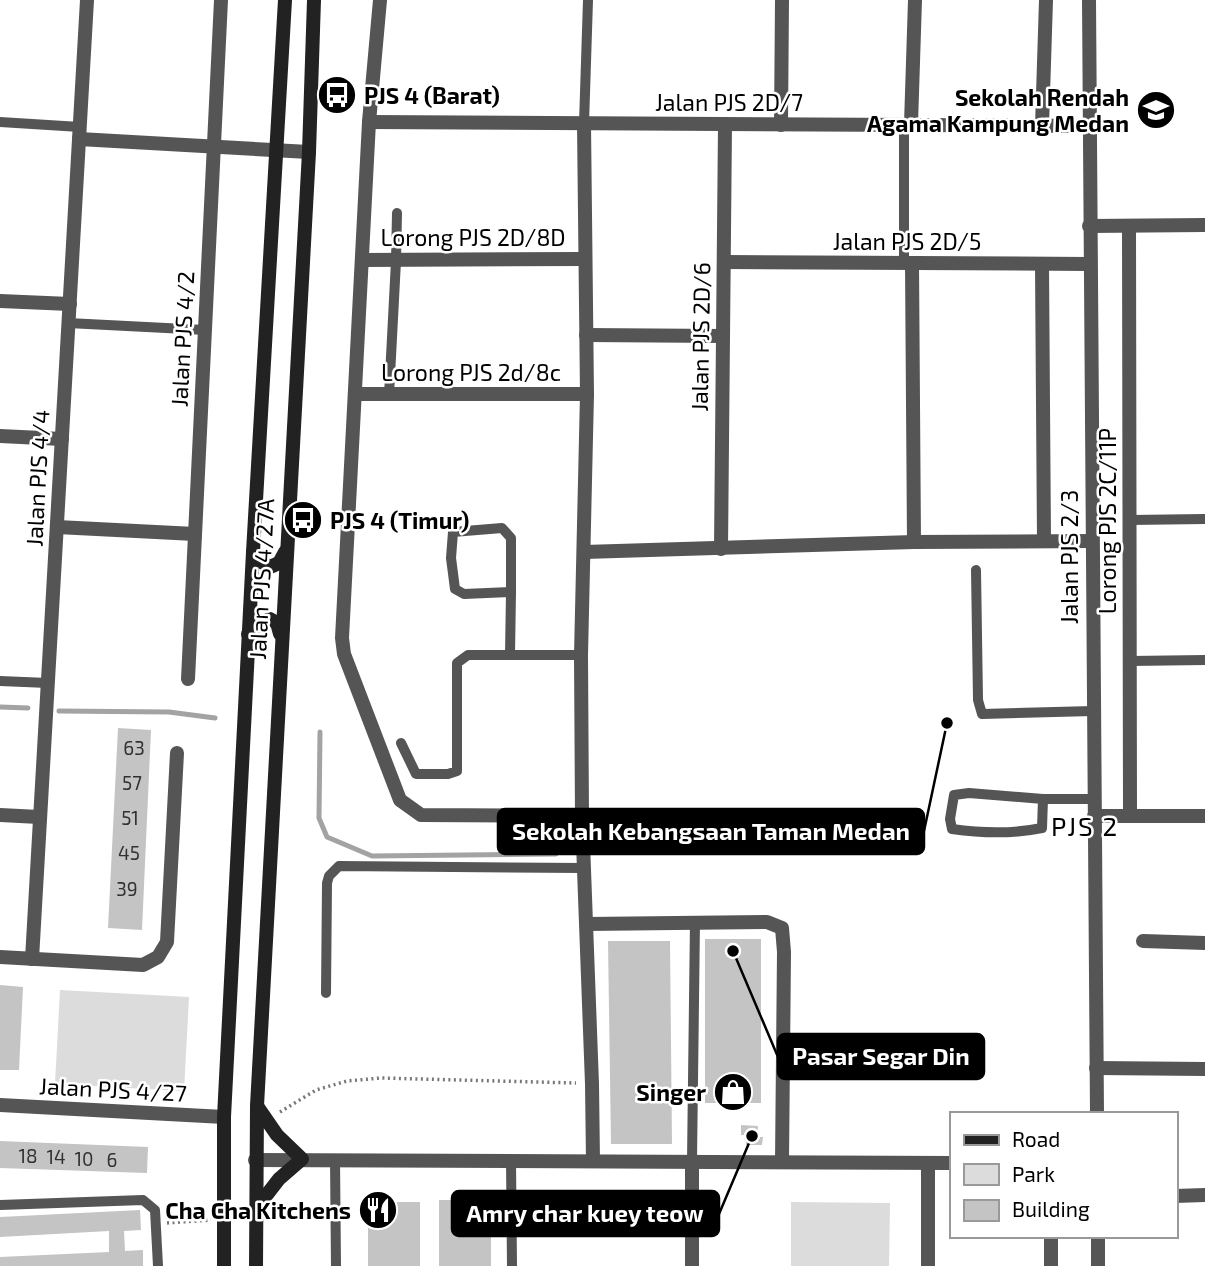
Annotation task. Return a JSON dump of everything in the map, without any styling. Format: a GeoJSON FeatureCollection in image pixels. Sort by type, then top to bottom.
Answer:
{"type":"FeatureCollection","features":[{"type":"Feature","properties":{"kind":"main road"},"geometry":{"type":"LineString","coordinates":[[278,0],[281,32]]}},
{"type":"Feature","properties":{"kind":"main road","name":"Jalan PJS 4/27A"},"geometry":{"type":"LineString","coordinates":[[224,1266],[224,1117],[248,634],[281,32],[285,0]]}},
{"type":"Feature","properties":{"kind":"main road","name":"Jalan PJS 4/27A"},"geometry":{"type":"LineString","coordinates":[[256,1266],[257,1106],[309,152],[314,0]]}},
{"type":"Feature","properties":{"kind":"main road"},"geometry":{"type":"LineString","coordinates":[[253,552],[260,561],[270,567],[279,563],[286,551]]}},
{"type":"Feature","properties":{"kind":"main road"},"geometry":{"type":"LineString","coordinates":[[248,634],[259,623],[270,619],[277,623],[281,636]]}},
{"type":"Feature","properties":{"kind":"main road"},"geometry":{"type":"LineString","coordinates":[[255,1210],[279,1178],[302,1159],[266,1121],[257,1106]]}},
{"type":"Feature","properties":{"kind":"street","name":"Jalan PJS 4/4"},"geometry":{"type":"LineString","coordinates":[[32,959],[87,0]]}},
{"type":"Feature","properties":{"kind":"street","name":"Jalan PJS 4/2"},"geometry":{"type":"LineString","coordinates":[[188,679],[221,0]]}},
{"type":"Feature","properties":{"kind":"street"},"geometry":{"type":"LineString","coordinates":[[380,0],[369,122],[342,638],[344,654],[400,800],[421,815],[582,816]]}},
{"type":"Feature","properties":{"kind":"street"},"geometry":{"type":"LineString","coordinates":[[781,125],[782,0]]}},
{"type":"Feature","properties":{"kind":"street"},"geometry":{"type":"LineString","coordinates":[[908,124],[915,0]]}},
{"type":"Feature","properties":{"kind":"street"},"geometry":{"type":"LineString","coordinates":[[1042,125],[1046,0]]}},
{"type":"Feature","properties":{"kind":"street","name":"Jalan PJS 2/3"},"geometry":{"type":"LineString","coordinates":[[1088,0],[1097,1112]]}},
{"type":"Feature","properties":{"kind":"street","name":"Jalan PJS 2D/7"},"geometry":{"type":"LineString","coordinates":[[369,122],[1089,126]]}},
{"type":"Feature","properties":{"kind":"street"},"geometry":{"type":"LineString","coordinates":[[584,124],[587,394],[582,816],[593,1161]]}},
{"type":"Feature","properties":{"kind":"street","name":"Jalan PJS 2D/6"},"geometry":{"type":"LineString","coordinates":[[721,549],[725,125]]}},
{"type":"Feature","properties":{"kind":"street"},"geometry":{"type":"LineString","coordinates":[[80,133],[214,147],[309,152]]}},
{"type":"Feature","properties":{"kind":"street"},"geometry":{"type":"LineString","coordinates":[[1089,226],[1205,225]]}},
{"type":"Feature","properties":{"kind":"street","name":"Lorong PJS 2C/11P"},"geometry":{"type":"LineString","coordinates":[[1129,226],[1130,816]]}},
{"type":"Feature","properties":{"kind":"street","name":"Lorong PJS 2D/8D"},"geometry":{"type":"LineString","coordinates":[[362,260],[584,259]]}},
{"type":"Feature","properties":{"kind":"street","name":"Jalan PJS 2D/5"},"geometry":{"type":"LineString","coordinates":[[724,262],[1089,264]]}},
{"type":"Feature","properties":{"kind":"street"},"geometry":{"type":"LineString","coordinates":[[908,263],[914,542]]}},
{"type":"Feature","properties":{"kind":"street"},"geometry":{"type":"LineString","coordinates":[[1042,265],[1044,541]]}},
{"type":"Feature","properties":{"kind":"street"},"geometry":{"type":"LineString","coordinates":[[0,301],[70,304]]}},
{"type":"Feature","properties":{"kind":"street"},"geometry":{"type":"LineString","coordinates":[[586,335],[723,336]]}},
{"type":"Feature","properties":{"kind":"street","name":"Lorong PJS 2d/8c"},"geometry":{"type":"LineString","coordinates":[[355,394],[587,394]]}},
{"type":"Feature","properties":{"kind":"street"},"geometry":{"type":"LineString","coordinates":[[0,436],[62,439]]}},
{"type":"Feature","properties":{"kind":"street"},"geometry":{"type":"LineString","coordinates":[[57,527],[195,534]]}},
{"type":"Feature","properties":{"kind":"street"},"geometry":{"type":"LineString","coordinates":[[584,552],[914,542],[1092,541]]}},
{"type":"Feature","properties":{"kind":"street"},"geometry":{"type":"LineString","coordinates":[[0,957],[143,965],[158,957],[167,942],[177,753]]}},
{"type":"Feature","properties":{"kind":"street"},"geometry":{"type":"LineString","coordinates":[[0,815],[39,817]]}},
{"type":"Feature","properties":{"kind":"street"},"geometry":{"type":"LineString","coordinates":[[1094,816],[1205,816]]}},
{"type":"Feature","properties":{"kind":"street"},"geometry":{"type":"LineString","coordinates":[[587,923],[767,922],[782,928],[782,1162]]}},
{"type":"Feature","properties":{"kind":"street"},"geometry":{"type":"LineString","coordinates":[[1143,941],[1205,943]]}},
{"type":"Feature","properties":{"kind":"street"},"geometry":{"type":"LineString","coordinates":[[1097,1068],[1205,1069]]}},
{"type":"Feature","properties":{"kind":"street","name":"Jalan PJS 4/27"},"geometry":{"type":"LineString","coordinates":[[0,1105],[224,1117]]}},
{"type":"Feature","properties":{"kind":"street"},"geometry":{"type":"LineString","coordinates":[[255,1160],[950,1163]]}},
{"type":"Feature","properties":{"kind":"street"},"geometry":{"type":"LineString","coordinates":[[692,1161],[692,1266]]}},
{"type":"Feature","properties":{"kind":"street"},"geometry":{"type":"LineString","coordinates":[[928,1163],[928,1266]]}},
{"type":"Feature","properties":{"kind":"street"},"geometry":{"type":"LineString","coordinates":[[1177,1196],[1205,1195]]}},
{"type":"Feature","properties":{"kind":"street"},"geometry":{"type":"LineString","coordinates":[[1051,1238],[1051,1266]]}},
{"type":"Feature","properties":{"kind":"street"},"geometry":{"type":"LineString","coordinates":[[1098,1238],[1098,1266]]}},
{"type":"Feature","properties":{"kind":"lane"},"geometry":{"type":"LineString","coordinates":[[584,124],[588,0]]}},
{"type":"Feature","properties":{"kind":"lane"},"geometry":{"type":"LineString","coordinates":[[0,122],[80,133]]}},
{"type":"Feature","properties":{"kind":"lane"},"geometry":{"type":"LineString","coordinates":[[908,124],[908,263]]}},
{"type":"Feature","properties":{"kind":"lane"},"geometry":{"type":"LineString","coordinates":[[389,394],[397,214]]}},
{"type":"Feature","properties":{"kind":"lane"},"geometry":{"type":"LineString","coordinates":[[68,323],[205,330]]}},
{"type":"Feature","properties":{"kind":"lane"},"geometry":{"type":"LineString","coordinates":[[1130,520],[1205,519]]}},
{"type":"Feature","properties":{"kind":"lane"},"geometry":{"type":"LineString","coordinates":[[510,655],[511,592],[511,538],[502,528],[453,531],[451,558],[455,589],[464,594],[511,592]]}},
{"type":"Feature","properties":{"kind":"lane"},"geometry":{"type":"LineString","coordinates":[[976,570],[978,700],[982,713],[1093,711]]}},
{"type":"Feature","properties":{"kind":"lane"},"geometry":{"type":"LineString","coordinates":[[401,743],[416,774],[448,774],[457,771],[457,663],[468,655],[582,655]]}},
{"type":"Feature","properties":{"kind":"lane"},"geometry":{"type":"LineString","coordinates":[[1130,661],[1205,660]]}},
{"type":"Feature","properties":{"kind":"lane"},"geometry":{"type":"LineString","coordinates":[[0,681],[48,682]]}},
{"type":"Feature","properties":{"kind":"lane"},"geometry":{"type":"LineString","coordinates":[[1043,799],[1042,828],[993,831],[951,829],[954,795],[969,793],[1043,799],[1094,799]]}},
{"type":"Feature","properties":{"kind":"lane"},"geometry":{"type":"LineString","coordinates":[[326,993],[327,883],[329,876],[338,866],[583,868]]}},
{"type":"Feature","properties":{"kind":"lane"},"geometry":{"type":"LineString","coordinates":[[692,1161],[695,921]]}},
{"type":"Feature","properties":{"kind":"lane"},"geometry":{"type":"LineString","coordinates":[[335,1159],[336,1266]]}},
{"type":"Feature","properties":{"kind":"lane"},"geometry":{"type":"LineString","coordinates":[[511,1160],[512,1266]]}},
{"type":"Feature","properties":{"kind":"lane"},"geometry":{"type":"LineString","coordinates":[[0,1205],[143,1200],[155,1210],[158,1266]]}},
{"type":"Feature","properties":{"kind":"path"},"geometry":{"type":"LineString","coordinates":[[266,1121],[316,1090],[347,1081],[381,1079],[592,1084]]}},
{"type":"Feature","properties":{"kind":"path"},"geometry":{"type":"LineString","coordinates":[[156,1224],[224,1219]]}},
{"type":"Feature","properties":{"kind":"green space"},"geometry":{"type":"Polygon","coordinates":[[[60,990],[189,997],[184,1091],[55,1084],[60,990]]]}},
{"type":"Feature","properties":{"kind":"green space"},"geometry":{"type":"Polygon","coordinates":[[[791,1202],[890,1203],[889,1266],[791,1266],[791,1202]]]}},
{"type":"Feature","properties":{"kind":"building"},"geometry":{"type":"Polygon","coordinates":[[[118,728],[151,730],[142,930],[108,928],[118,728]]]}},
{"type":"Feature","properties":{"kind":"building"},"geometry":{"type":"Polygon","coordinates":[[[705,939],[761,939],[761,1103],[705,1103],[705,939]]]}},
{"type":"Feature","properties":{"kind":"building"},"geometry":{"type":"Polygon","coordinates":[[[608,941],[670,941],[672,1144],[611,1144],[608,941]]]}},
{"type":"Feature","properties":{"kind":"building"},"geometry":{"type":"Polygon","coordinates":[[[0,985],[23,987],[19,1070],[0,1070],[0,985]]]}},
{"type":"Feature","properties":{"kind":"building"},"geometry":{"type":"Polygon","coordinates":[[[741,1125],[758,1126],[757,1137],[763,1137],[762,1145],[746,1145],[746,1135],[741,1135],[741,1125]]]}},
{"type":"Feature","properties":{"kind":"building"},"geometry":{"type":"Polygon","coordinates":[[[0,1141],[148,1147],[147,1173],[0,1168],[0,1141]]]}},
{"type":"Feature","properties":{"kind":"building"},"geometry":{"type":"Polygon","coordinates":[[[439,1200],[491,1200],[491,1266],[439,1266],[439,1200]]]}},
{"type":"Feature","properties":{"kind":"building"},"geometry":{"type":"Polygon","coordinates":[[[368,1202],[420,1202],[420,1266],[368,1266],[368,1202]]]}},
{"type":"Feature","properties":{"kind":"building"},"geometry":{"type":"Polygon","coordinates":[[[140,1210],[141,1230],[124,1231],[125,1251],[143,1250],[143,1266],[0,1266],[0,1257],[109,1252],[109,1231],[0,1237],[0,1217],[140,1210]]]}},
{"type":"Feature","properties":{"kind":"waterway"},"geometry":{"type":"LineString","coordinates":[[0,707],[28,708]]}},
{"type":"Feature","properties":{"kind":"waterway"},"geometry":{"type":"LineString","coordinates":[[59,711],[169,712],[215,718]]}},
{"type":"Feature","properties":{"kind":"waterway"},"geometry":{"type":"LineString","coordinates":[[320,732],[319,818],[327,837],[372,856],[556,854]]}},
{"type":"Feature","properties":{"kind":"place","name":"PJS 4 (Barat)"},"geometry":{"type":"Point","coordinates":[337,95]}},
{"type":"Feature","properties":{"kind":"place","name":"Sekolah Rendah Agama Kampung Medan"},"geometry":{"type":"Point","coordinates":[1156,110]}},
{"type":"Feature","properties":{"kind":"place","name":"PJS 4 (Timur)"},"geometry":{"type":"Point","coordinates":[303,520]}},
{"type":"Feature","properties":{"kind":"place","name":"Sekolah Kebangsaan Taman Medan"},"geometry":{"type":"Point","coordinates":[947,723]}},
{"type":"Feature","properties":{"kind":"place","name":"Pasar Segar Din"},"geometry":{"type":"Point","coordinates":[733,951]}},
{"type":"Feature","properties":{"kind":"place","name":"Singer"},"geometry":{"type":"Point","coordinates":[733,1092]}},
{"type":"Feature","properties":{"kind":"place","name":"Amry char kuey teow"},"geometry":{"type":"Point","coordinates":[752,1136]}},
{"type":"Feature","properties":{"kind":"place","name":"Cha Cha Kitchens"},"geometry":{"type":"Point","coordinates":[378,1210]}},
{"type":"Feature","properties":{"kind":"district","name":"PJS 2"},"geometry":{"type":"Point","coordinates":[1085,825]}}]}
